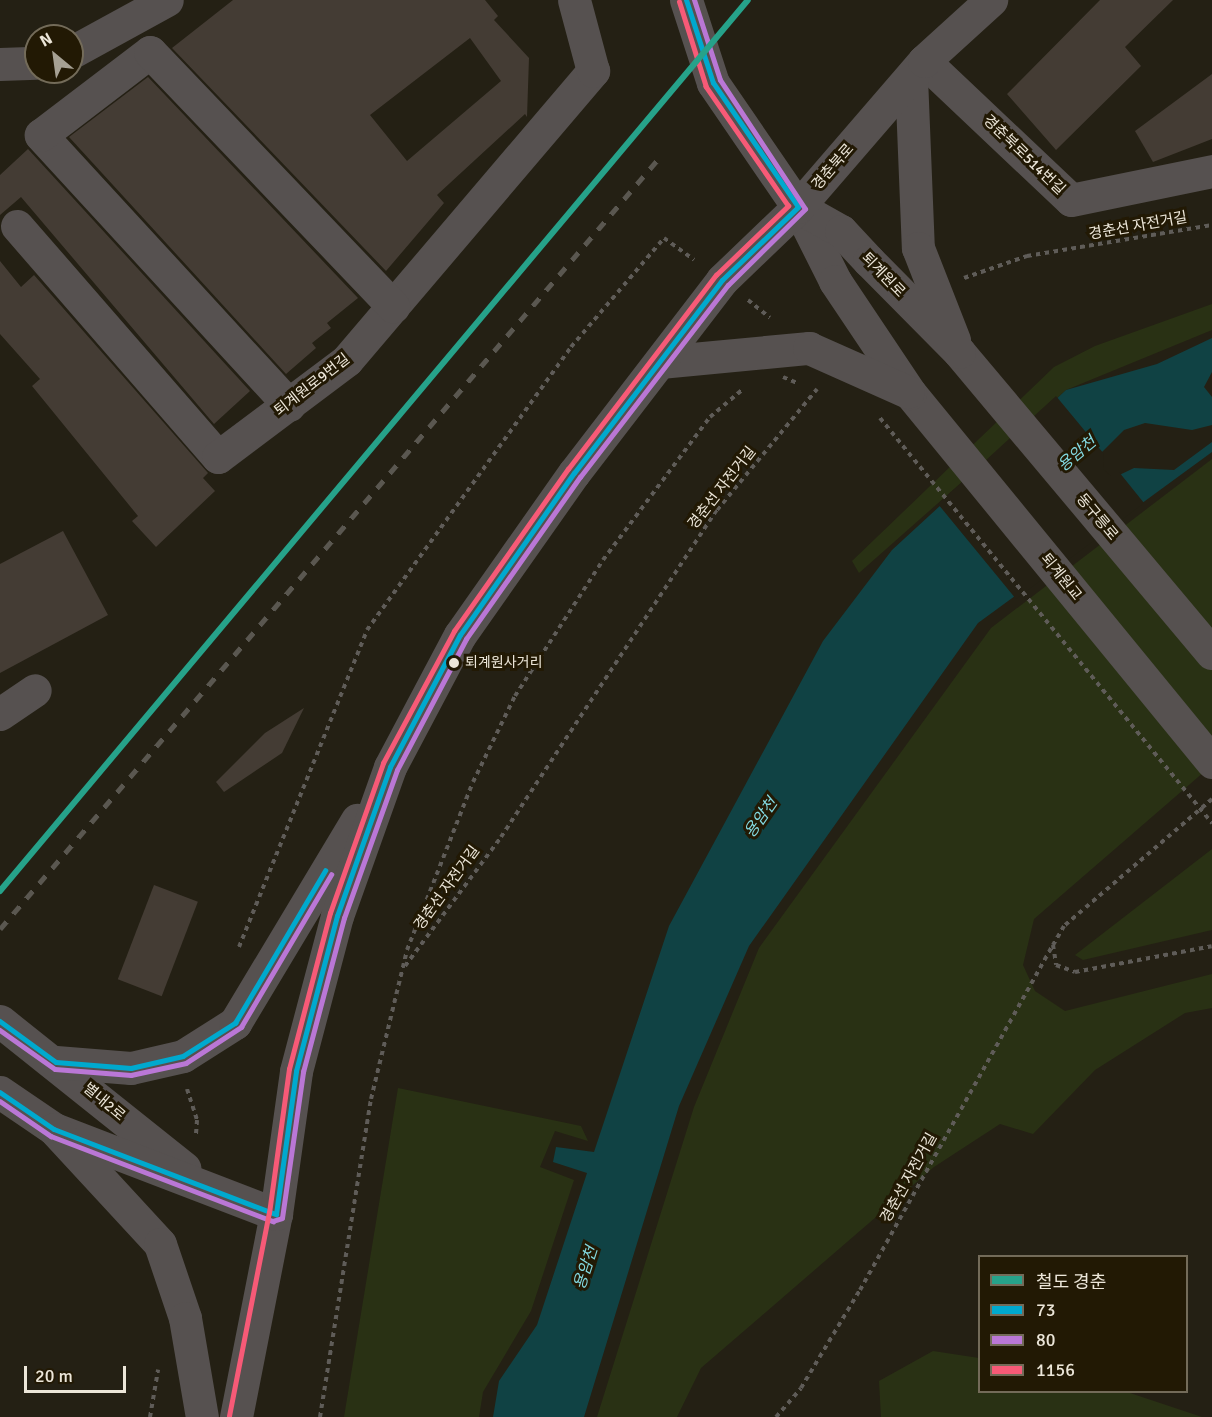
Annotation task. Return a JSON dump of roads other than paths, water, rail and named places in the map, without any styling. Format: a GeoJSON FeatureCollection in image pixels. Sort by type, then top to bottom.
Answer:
{"type":"FeatureCollection","features":[{"type":"Feature","properties":{"kind":"street"},"geometry":{"type":"LineString","coordinates":[[84,45],[167,0]]}},
{"type":"Feature","properties":{"kind":"street","name":"퇴계원로9번길"},"geometry":{"type":"LineString","coordinates":[[17,226],[218,457],[346,360],[593,71],[574,0]]}},
{"type":"Feature","properties":{"kind":"street","name":"퇴계원로"},"geometry":{"type":"LineString","coordinates":[[686,0],[713,83],[798,207],[835,282],[909,393]]}},
{"type":"Feature","properties":{"kind":"street","name":"경춘북로"},"geometry":{"type":"LineString","coordinates":[[236,1417],[276,1214],[296,1071],[337,916],[390,767],[460,635],[722,280],[798,207],[918,69],[991,0]]}},
{"type":"Feature","properties":{"kind":"street"},"geometry":{"type":"LineString","coordinates":[[288,405],[41,135],[150,52],[393,306]]}},
{"type":"Feature","properties":{"kind":"street"},"geometry":{"type":"LineString","coordinates":[[0,64],[24,63]]}},
{"type":"Feature","properties":{"kind":"street"},"geometry":{"type":"LineString","coordinates":[[918,69],[918,248],[959,352]]}},
{"type":"Feature","properties":{"kind":"street","name":"경춘북로514번길"},"geometry":{"type":"LineString","coordinates":[[918,69],[1071,200],[1212,171]]}},
{"type":"Feature","properties":{"kind":"street","name":"퇴계원로"},"geometry":{"type":"LineString","coordinates":[[798,207],[841,231],[959,352]]}},
{"type":"Feature","properties":{"kind":"street"},"geometry":{"type":"LineString","coordinates":[[660,362],[809,348],[909,393]]}},
{"type":"Feature","properties":{"kind":"street","name":"동구릉로"},"geometry":{"type":"LineString","coordinates":[[959,352],[1212,653]]}},
{"type":"Feature","properties":{"kind":"street","name":"퇴계원교"},"geometry":{"type":"LineString","coordinates":[[909,393],[1212,762]]}},
{"type":"Feature","properties":{"kind":"street"},"geometry":{"type":"LineString","coordinates":[[0,714],[35,690]]}},
{"type":"Feature","properties":{"kind":"street"},"geometry":{"type":"LineString","coordinates":[[56,1062],[131,1068],[183,1056],[235,1023],[390,767]]}},
{"type":"Feature","properties":{"kind":"street","name":"별내2로"},"geometry":{"type":"LineString","coordinates":[[0,1021],[56,1062],[207,1186]]}},
{"type":"Feature","properties":{"kind":"street","name":"별내2로"},"geometry":{"type":"LineString","coordinates":[[0,1092],[54,1129],[276,1214]]}},
{"type":"Feature","properties":{"kind":"street"},"geometry":{"type":"LineString","coordinates":[[54,1129],[160,1244],[185,1318],[202,1417]]}},
{"type":"Feature","properties":{"kind":"water","name":"용암천"},"geometry":{"type":"Polygon","coordinates":[[[1212,338],[1212,372],[1204,387],[1212,397],[1212,425],[1192,430],[1145,423],[1124,430],[1098,456],[1100,471],[1111,479],[1134,468],[1174,470],[1212,442],[1212,452],[978,623],[749,946],[679,1106],[584,1417],[493,1417],[499,1381],[537,1325],[587,1173],[553,1162],[556,1147],[594,1152],[669,926],[823,641],[892,550],[1066,390],[1157,364],[1212,338]]]}},
{"type":"Feature","properties":{"kind":"railway"},"geometry":{"type":"LineString","coordinates":[[0,929],[659,158]]}},
{"type":"Feature","properties":{"kind":"rail line","name":"경춘"},"geometry":{"type":"LineString","coordinates":[[0,891],[748,0]]}},
{"type":"Feature","properties":{"kind":"place","name":"퇴계원사거리"},"geometry":{"type":"Point","coordinates":[454,663]}}]}
